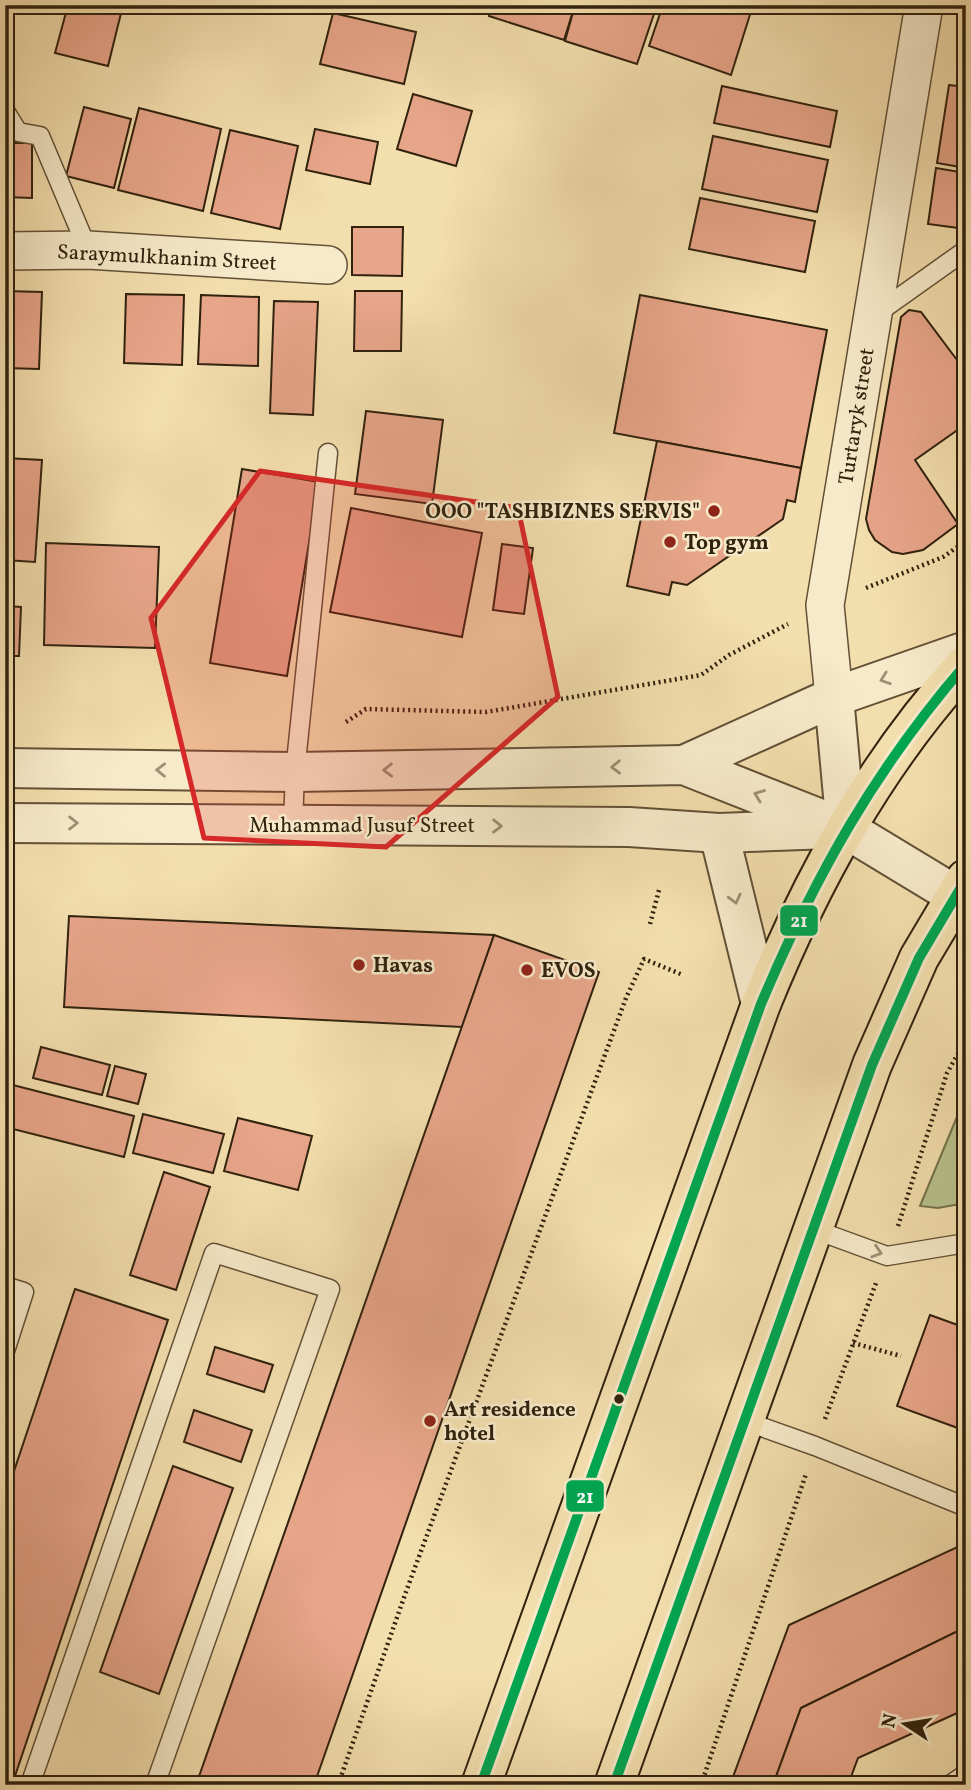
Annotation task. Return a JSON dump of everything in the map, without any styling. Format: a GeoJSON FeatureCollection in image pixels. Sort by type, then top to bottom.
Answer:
{"type":"FeatureCollection","features":[{"type":"Feature","properties":{"kind":"main road"},"geometry":{"type":"LineString","coordinates":[[481,1785],[761,1004],[803,907],[846,829],[910,732],[966,664]]}},
{"type":"Feature","properties":{"kind":"main road"},"geometry":{"type":"LineString","coordinates":[[614,1785],[872,1065],[919,958],[962,892]]}},
{"type":"Feature","properties":{"kind":"street","name":"Turtaryk street"},"geometry":{"type":"LineString","coordinates":[[846,829],[825,605],[925,7]]}},
{"type":"Feature","properties":{"kind":"street","name":"Saraymulkhanim Street"},"geometry":{"type":"LineString","coordinates":[[5,251],[88,250],[328,265]]}},
{"type":"Feature","properties":{"kind":"street"},"geometry":{"type":"LineString","coordinates":[[684,765],[834,697],[966,651]]}},
{"type":"Feature","properties":{"kind":"street"},"geometry":{"type":"LineString","coordinates":[[5,768],[295,772],[684,765],[846,829],[962,892]]}},
{"type":"Feature","properties":{"kind":"street","name":"Muhammad Jusuf Street"},"geometry":{"type":"LineString","coordinates":[[5,823],[629,827],[719,833],[846,829]]}},
{"type":"Feature","properties":{"kind":"street"},"geometry":{"type":"LineString","coordinates":[[719,833],[761,1004]]}},
{"type":"Feature","properties":{"kind":"lane"},"geometry":{"type":"LineString","coordinates":[[5,111],[18,132],[40,136],[88,250]]}},
{"type":"Feature","properties":{"kind":"lane"},"geometry":{"type":"LineString","coordinates":[[873,316],[966,250]]}},
{"type":"Feature","properties":{"kind":"lane"},"geometry":{"type":"LineString","coordinates":[[293,824],[295,772],[328,453]]}},
{"type":"Feature","properties":{"kind":"lane"},"geometry":{"type":"LineString","coordinates":[[813,1229],[887,1256],[966,1243]]}},
{"type":"Feature","properties":{"kind":"lane"},"geometry":{"type":"LineString","coordinates":[[30,1785],[214,1253],[330,1289],[155,1785]]}},
{"type":"Feature","properties":{"kind":"lane"},"geometry":{"type":"LineString","coordinates":[[5,1286],[24,1292],[5,1351]]}},
{"type":"Feature","properties":{"kind":"lane"},"geometry":{"type":"LineString","coordinates":[[745,1421],[966,1507]]}},
{"type":"Feature","properties":{"kind":"lane"},"geometry":{"type":"LineString","coordinates":[[950,1785],[966,1774]]}},
{"type":"Feature","properties":{"kind":"path"},"geometry":{"type":"LineString","coordinates":[[346,722],[366,709],[486,712],[701,675]]}},
{"type":"Feature","properties":{"kind":"path"},"geometry":{"type":"LineString","coordinates":[[650,924],[659,890]]}},
{"type":"Feature","properties":{"kind":"path"},"geometry":{"type":"LineString","coordinates":[[338,1785],[407,1588],[626,998],[644,960],[683,975]]}},
{"type":"Feature","properties":{"kind":"path"},"geometry":{"type":"LineString","coordinates":[[701,1785],[816,1447],[887,1256],[947,1073],[966,1040]]}},
{"type":"Feature","properties":{"kind":"path"},"geometry":{"type":"LineString","coordinates":[[853,1343],[901,1356]]}},
{"type":"Feature","properties":{"kind":"highlighted area"},"geometry":{"type":"Polygon","coordinates":[[[260,471],[518,508],[558,697],[386,847],[204,838],[151,618],[260,471]]]}},
{"type":"Feature","properties":{"kind":"green space"},"geometry":{"type":"Polygon","coordinates":[[[966,1095],[966,1203],[938,1208],[920,1206],[966,1095]]]}},
{"type":"Feature","properties":{"kind":"building"},"geometry":{"type":"Polygon","coordinates":[[[68,5],[123,5],[108,66],[55,53],[68,5]]]}},
{"type":"Feature","properties":{"kind":"building"},"geometry":{"type":"Polygon","coordinates":[[[492,5],[575,5],[564,40],[489,16],[492,5]]]}},
{"type":"Feature","properties":{"kind":"building"},"geometry":{"type":"Polygon","coordinates":[[[575,5],[657,5],[637,64],[565,41],[575,5]]]}},
{"type":"Feature","properties":{"kind":"building"},"geometry":{"type":"Polygon","coordinates":[[[663,5],[753,5],[731,75],[649,46],[663,5]]]}},
{"type":"Feature","properties":{"kind":"building"},"geometry":{"type":"Polygon","coordinates":[[[333,13],[416,32],[404,84],[320,64],[333,13]]]}},
{"type":"Feature","properties":{"kind":"building"},"geometry":{"type":"Polygon","coordinates":[[[949,85],[966,87],[966,168],[937,163],[949,85]]]}},
{"type":"Feature","properties":{"kind":"building"},"geometry":{"type":"Polygon","coordinates":[[[722,86],[837,111],[830,147],[714,123],[722,86]]]}},
{"type":"Feature","properties":{"kind":"building"},"geometry":{"type":"Polygon","coordinates":[[[413,94],[472,111],[456,166],[397,149],[413,94]]]}},
{"type":"Feature","properties":{"kind":"building"},"geometry":{"type":"Polygon","coordinates":[[[84,107],[131,119],[114,188],[66,176],[84,107]]]}},
{"type":"Feature","properties":{"kind":"building"},"geometry":{"type":"Polygon","coordinates":[[[139,108],[221,129],[203,211],[118,190],[139,108]]]}},
{"type":"Feature","properties":{"kind":"building"},"geometry":{"type":"Polygon","coordinates":[[[315,129],[378,142],[370,184],[306,170],[315,129]]]}},
{"type":"Feature","properties":{"kind":"building"},"geometry":{"type":"Polygon","coordinates":[[[230,130],[298,146],[280,229],[211,213],[230,130]]]}},
{"type":"Feature","properties":{"kind":"building"},"geometry":{"type":"Polygon","coordinates":[[[713,136],[828,160],[817,212],[702,189],[713,136]]]}},
{"type":"Feature","properties":{"kind":"building"},"geometry":{"type":"Polygon","coordinates":[[[5,143],[32,143],[32,198],[5,197],[5,143]]]}},
{"type":"Feature","properties":{"kind":"building"},"geometry":{"type":"Polygon","coordinates":[[[936,168],[966,173],[966,229],[928,224],[936,168]]]}},
{"type":"Feature","properties":{"kind":"building"},"geometry":{"type":"Polygon","coordinates":[[[700,198],[815,221],[805,272],[689,249],[700,198]]]}},
{"type":"Feature","properties":{"kind":"building"},"geometry":{"type":"Polygon","coordinates":[[[352,227],[403,227],[402,276],[352,275],[352,227]]]}},
{"type":"Feature","properties":{"kind":"building"},"geometry":{"type":"Polygon","coordinates":[[[5,291],[42,292],[39,369],[5,368],[5,291]]]}},
{"type":"Feature","properties":{"kind":"building"},"geometry":{"type":"Polygon","coordinates":[[[355,291],[402,291],[401,351],[354,351],[355,291]]]}},
{"type":"Feature","properties":{"kind":"building"},"geometry":{"type":"Polygon","coordinates":[[[126,294],[184,295],[182,365],[124,363],[126,294]]]}},
{"type":"Feature","properties":{"kind":"building"},"geometry":{"type":"Polygon","coordinates":[[[201,295],[259,297],[258,366],[198,364],[201,295]]]}},
{"type":"Feature","properties":{"kind":"building"},"geometry":{"type":"Polygon","coordinates":[[[640,295],[827,330],[801,468],[614,433],[640,295]]]}},
{"type":"Feature","properties":{"kind":"building"},"geometry":{"type":"Polygon","coordinates":[[[274,301],[318,302],[313,415],[270,413],[274,301]]]}},
{"type":"Feature","properties":{"kind":"building"},"geometry":{"type":"Polygon","coordinates":[[[909,310],[921,312],[966,372],[966,424],[915,460],[958,524],[923,550],[903,554],[892,552],[875,540],[866,519],[901,317],[909,310]]]}},
{"type":"Feature","properties":{"kind":"building"},"geometry":{"type":"Polygon","coordinates":[[[366,411],[443,420],[432,504],[355,494],[366,411]]]}},
{"type":"Feature","properties":{"kind":"building","name":"ООО \"TASHBIZNES SERVIS\""},"geometry":{"type":"Polygon","coordinates":[[[657,441],[801,468],[795,502],[787,500],[783,519],[687,585],[672,582],[669,595],[627,586],[657,441]]]}},
{"type":"Feature","properties":{"kind":"building"},"geometry":{"type":"Polygon","coordinates":[[[5,458],[42,460],[35,562],[5,560],[5,458]]]}},
{"type":"Feature","properties":{"kind":"building"},"geometry":{"type":"Polygon","coordinates":[[[242,469],[319,482],[287,676],[210,663],[242,469]]]}},
{"type":"Feature","properties":{"kind":"building"},"geometry":{"type":"Polygon","coordinates":[[[351,508],[482,533],[462,637],[330,612],[351,508]]]}},
{"type":"Feature","properties":{"kind":"building"},"geometry":{"type":"Polygon","coordinates":[[[46,543],[159,547],[155,648],[44,645],[46,543]]]}},
{"type":"Feature","properties":{"kind":"building"},"geometry":{"type":"Polygon","coordinates":[[[502,544],[533,548],[524,614],[493,610],[502,544]]]}},
{"type":"Feature","properties":{"kind":"building"},"geometry":{"type":"Polygon","coordinates":[[[5,606],[21,607],[19,656],[5,656],[5,606]]]}},
{"type":"Feature","properties":{"kind":"building"},"geometry":{"type":"Polygon","coordinates":[[[69,916],[494,935],[462,1027],[64,1007],[69,916]]]}},
{"type":"Feature","properties":{"kind":"building"},"geometry":{"type":"Polygon","coordinates":[[[494,935],[599,972],[314,1785],[196,1785],[494,935]]]}},
{"type":"Feature","properties":{"kind":"building"},"geometry":{"type":"Polygon","coordinates":[[[41,1047],[110,1065],[102,1095],[33,1078],[41,1047]]]}},
{"type":"Feature","properties":{"kind":"building"},"geometry":{"type":"Polygon","coordinates":[[[115,1066],[146,1074],[138,1104],[107,1096],[115,1066]]]}},
{"type":"Feature","properties":{"kind":"building"},"geometry":{"type":"Polygon","coordinates":[[[5,1083],[134,1116],[124,1157],[5,1127],[5,1083]]]}},
{"type":"Feature","properties":{"kind":"building"},"geometry":{"type":"Polygon","coordinates":[[[143,1114],[224,1134],[213,1173],[133,1153],[143,1114]]]}},
{"type":"Feature","properties":{"kind":"building"},"geometry":{"type":"Polygon","coordinates":[[[238,1118],[312,1136],[298,1190],[224,1171],[238,1118]]]}},
{"type":"Feature","properties":{"kind":"building"},"geometry":{"type":"Polygon","coordinates":[[[164,1172],[210,1187],[176,1290],[130,1275],[164,1172]]]}},
{"type":"Feature","properties":{"kind":"building"},"geometry":{"type":"Polygon","coordinates":[[[75,1289],[168,1320],[12,1785],[5,1785],[5,1498],[75,1289]]]}},
{"type":"Feature","properties":{"kind":"building"},"geometry":{"type":"Polygon","coordinates":[[[930,1315],[966,1328],[966,1431],[897,1406],[930,1315]]]}},
{"type":"Feature","properties":{"kind":"building"},"geometry":{"type":"Polygon","coordinates":[[[215,1347],[273,1365],[264,1392],[207,1374],[215,1347]]]}},
{"type":"Feature","properties":{"kind":"building"},"geometry":{"type":"Polygon","coordinates":[[[194,1410],[252,1430],[241,1462],[184,1442],[194,1410]]]}},
{"type":"Feature","properties":{"kind":"building"},"geometry":{"type":"Polygon","coordinates":[[[173,1466],[233,1488],[159,1694],[100,1672],[173,1466]]]}},
{"type":"Feature","properties":{"kind":"building"},"geometry":{"type":"Polygon","coordinates":[[[966,1543],[966,1627],[801,1708],[773,1785],[730,1785],[789,1625],[966,1543]]]}},
{"type":"Feature","properties":{"kind":"building"},"geometry":{"type":"Polygon","coordinates":[[[966,1627],[966,1709],[858,1758],[848,1785],[773,1785],[801,1708],[966,1627]]]}},
{"type":"Feature","properties":{"kind":"transit line","name":"21"},"geometry":{"type":"LineString","coordinates":[[481,1785],[761,1004],[803,912],[850,825],[903,743],[966,664]]}},
{"type":"Feature","properties":{"kind":"transit line","name":"21"},"geometry":{"type":"LineString","coordinates":[[614,1785],[872,1065],[919,958],[966,879]]}},
{"type":"Feature","properties":{"kind":"place","name":"ООО \"TASHBIZNES SERVIS\""},"geometry":{"type":"Point","coordinates":[714,511]}},
{"type":"Feature","properties":{"kind":"place","name":"Top gym"},"geometry":{"type":"Point","coordinates":[670,542]}},
{"type":"Feature","properties":{"kind":"place","name":"Havas"},"geometry":{"type":"Point","coordinates":[359,965]}},
{"type":"Feature","properties":{"kind":"place","name":"EVOS"},"geometry":{"type":"Point","coordinates":[527,970]}},
{"type":"Feature","properties":{"kind":"place","name":"Art residence hotel"},"geometry":{"type":"Point","coordinates":[430,1421]}}]}
